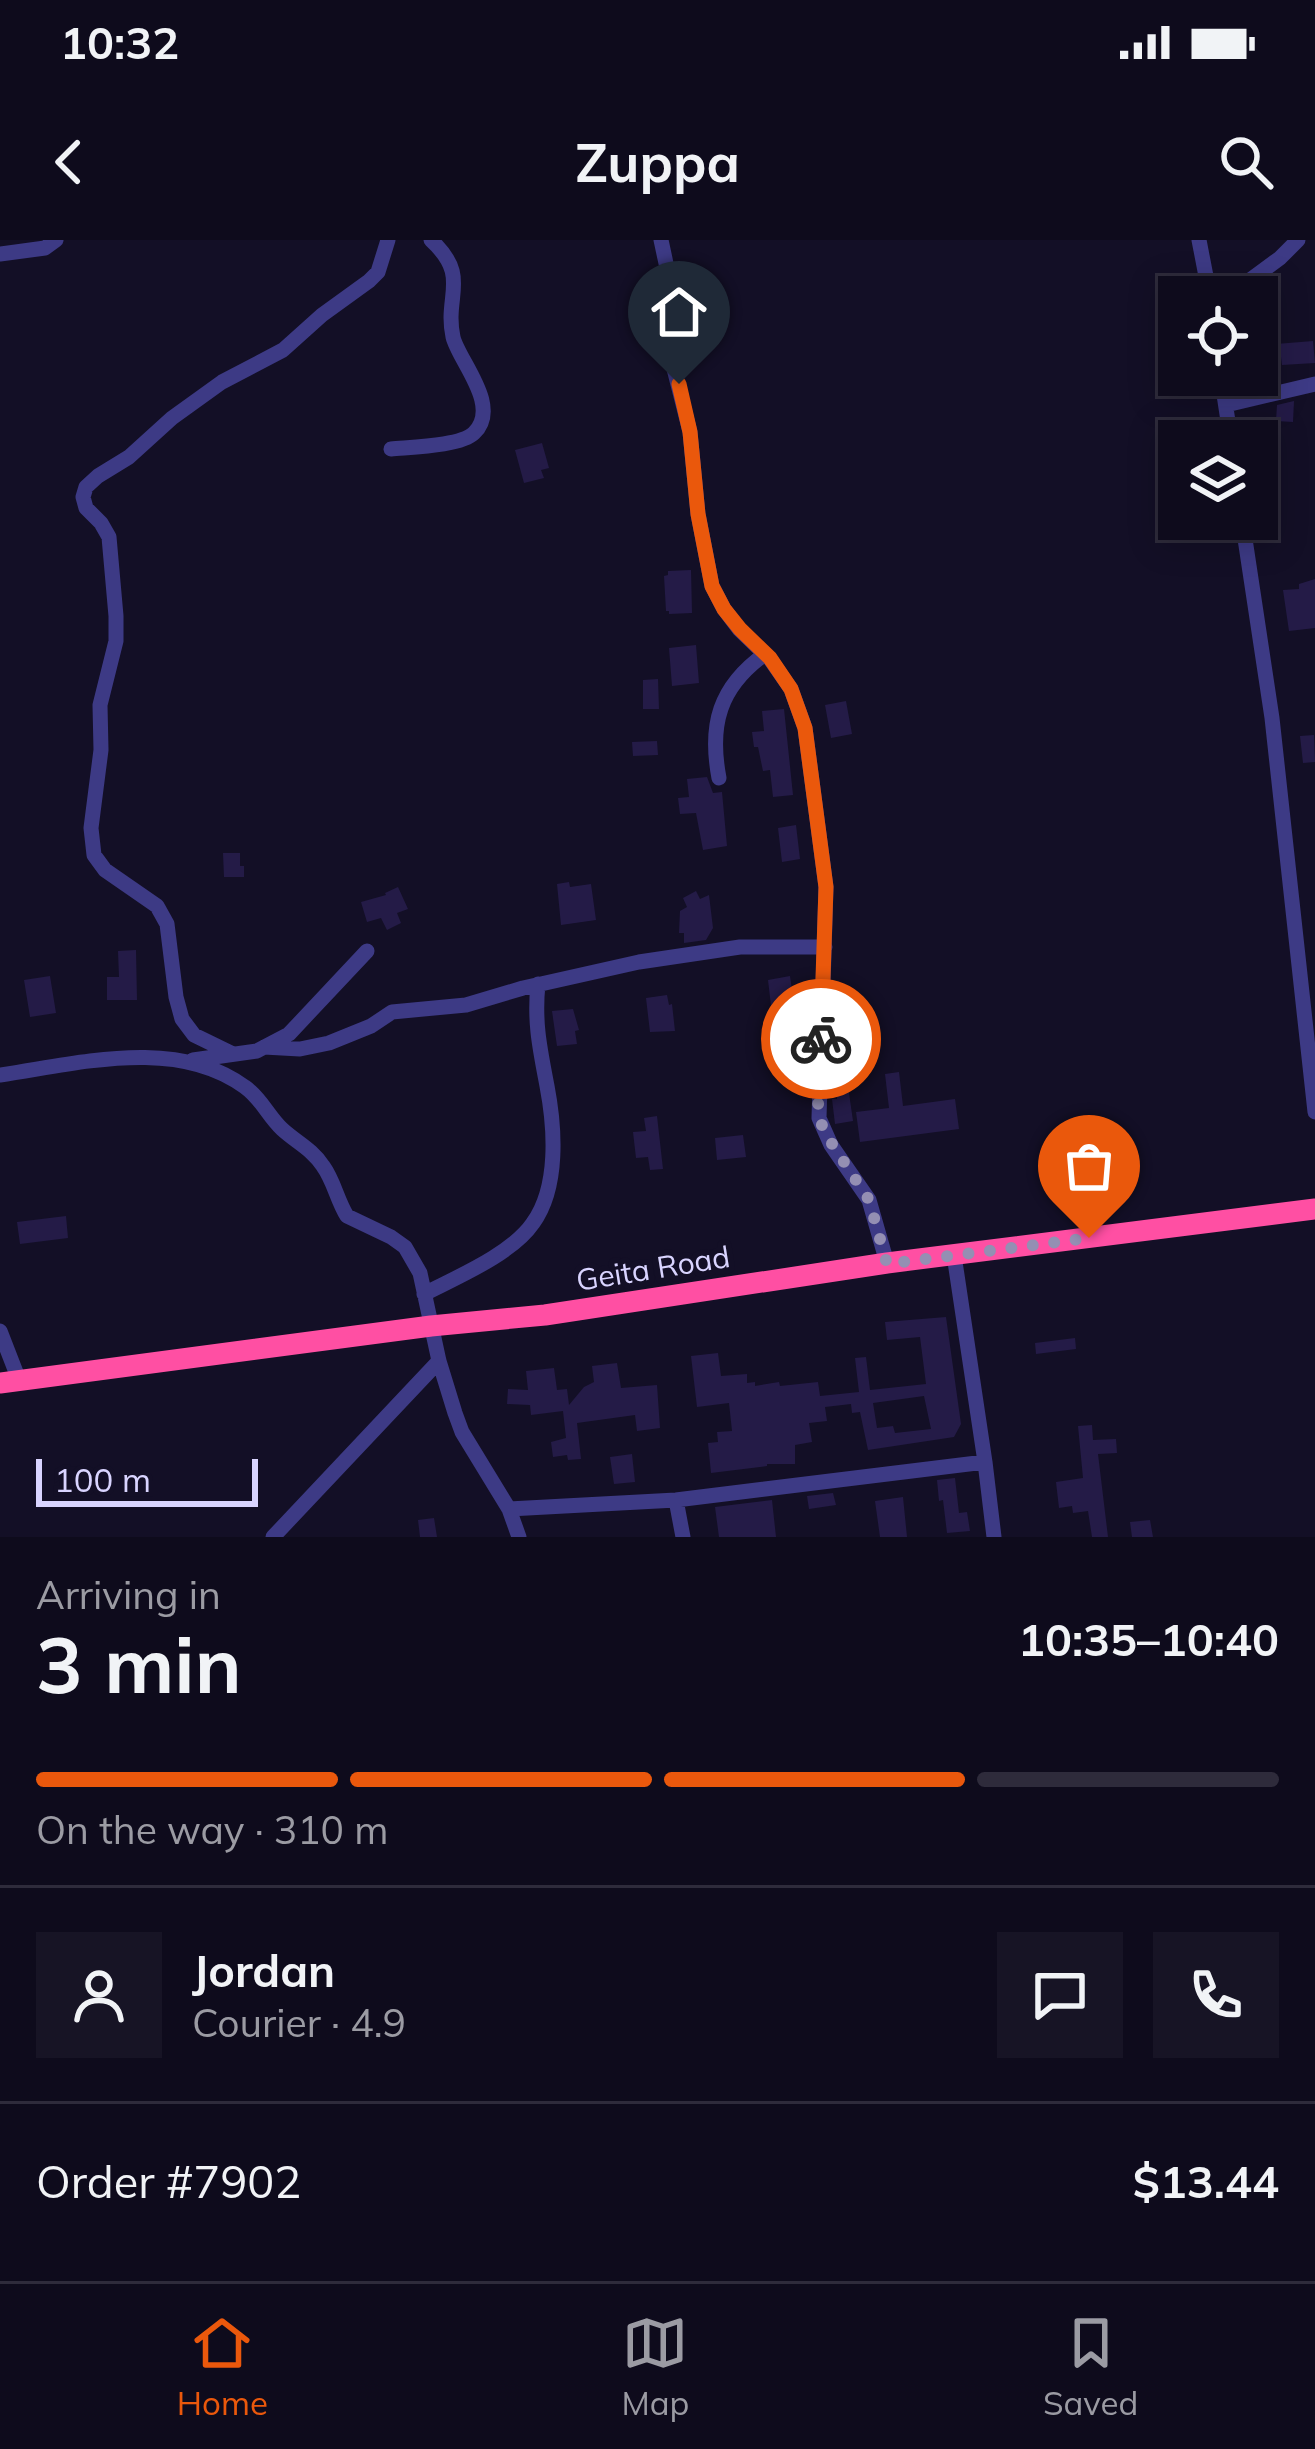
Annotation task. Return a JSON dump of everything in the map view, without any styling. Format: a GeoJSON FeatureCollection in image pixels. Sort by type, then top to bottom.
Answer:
{"type":"FeatureCollection","features":[{"type":"Feature","properties":{"kind":"highway","name":"Geita Road"},"geometry":{"type":"LineString","coordinates":[[9,1381],[545,1315],[887,1264],[1315,1209]]}},
{"type":"Feature","properties":{"kind":"street"},"geometry":{"type":"LineString","coordinates":[[0,254],[45,248],[56,240]]}},
{"type":"Feature","properties":{"kind":"street"},"geometry":{"type":"LineString","coordinates":[[232,1054],[194,1035],[182,1019],[167,924],[157,906],[105,870],[94,855],[91,828],[101,750],[100,704],[116,641],[116,616],[109,536],[86,508],[83,497],[98,476],[129,457],[172,418],[222,382],[283,350],[322,314],[369,281],[378,272],[388,240]]}},
{"type":"Feature","properties":{"kind":"street"},"geometry":{"type":"LineString","coordinates":[[391,449],[465,439],[477,430],[482,416],[478,388],[452,333],[454,272],[431,240]]}},
{"type":"Feature","properties":{"kind":"street"},"geometry":{"type":"LineString","coordinates":[[661,240],[667,268],[669,350],[690,432],[698,514],[712,586],[724,609],[791,689],[805,728],[826,887],[819,1118],[831,1145],[869,1200],[887,1264]]}},
{"type":"Feature","properties":{"kind":"street"},"geometry":{"type":"LineString","coordinates":[[1199,240],[1206,276]]}},
{"type":"Feature","properties":{"kind":"street"},"geometry":{"type":"LineString","coordinates":[[1256,276],[1298,240]]}},
{"type":"Feature","properties":{"kind":"street"},"geometry":{"type":"LineString","coordinates":[[1226,405],[1315,384]]}},
{"type":"Feature","properties":{"kind":"street"},"geometry":{"type":"LineString","coordinates":[[1224,396],[1228,420]]}},
{"type":"Feature","properties":{"kind":"street"},"geometry":{"type":"LineString","coordinates":[[1245,540],[1272,718],[1315,1112]]}},
{"type":"Feature","properties":{"kind":"street"},"geometry":{"type":"LineString","coordinates":[[719,778],[714,737],[717,717],[737,680],[765,654]]}},
{"type":"Feature","properties":{"kind":"street"},"geometry":{"type":"LineString","coordinates":[[264,1047],[300,1049],[329,1043],[392,1012],[466,1005],[639,962],[740,947],[825,947]]}},
{"type":"Feature","properties":{"kind":"street"},"geometry":{"type":"LineString","coordinates":[[0,1075],[93,1062],[184,1061],[257,1051],[289,1034],[367,951]]}},
{"type":"Feature","properties":{"kind":"street"},"geometry":{"type":"LineString","coordinates":[[424,1294],[506,1249],[533,1224],[543,1202],[551,1175],[552,1120],[535,1017],[538,984]]}},
{"type":"Feature","properties":{"kind":"street"},"geometry":{"type":"LineString","coordinates":[[184,1061],[243,1084],[277,1125],[320,1162],[346,1216],[405,1247],[420,1273],[439,1361],[462,1432],[509,1509],[519,1537]]}},
{"type":"Feature","properties":{"kind":"street"},"geometry":{"type":"LineString","coordinates":[[954,1255],[994,1537]]}},
{"type":"Feature","properties":{"kind":"street"},"geometry":{"type":"LineString","coordinates":[[0,1331],[9,1381]]}},
{"type":"Feature","properties":{"kind":"street"},"geometry":{"type":"LineString","coordinates":[[273,1537],[439,1361]]}},
{"type":"Feature","properties":{"kind":"street"},"geometry":{"type":"LineString","coordinates":[[509,1509],[676,1500],[985,1462]]}},
{"type":"Feature","properties":{"kind":"street"},"geometry":{"type":"LineString","coordinates":[[676,1500],[683,1537]]}},
{"type":"Feature","properties":{"kind":"building"},"geometry":{"type":"Polygon","coordinates":[[[1313,341],[1315,363],[1282,365],[1278,344],[1313,341]]]}},
{"type":"Feature","properties":{"kind":"building"},"geometry":{"type":"Polygon","coordinates":[[[1294,401],[1293,422],[1276,420],[1277,405],[1294,401]]]}},
{"type":"Feature","properties":{"kind":"building"},"geometry":{"type":"Polygon","coordinates":[[[542,443],[549,468],[541,470],[544,478],[524,483],[515,450],[542,443]]]}},
{"type":"Feature","properties":{"kind":"building"},"geometry":{"type":"Polygon","coordinates":[[[691,570],[692,613],[669,614],[664,576],[668,571],[691,570]]]}},
{"type":"Feature","properties":{"kind":"building"},"geometry":{"type":"Polygon","coordinates":[[[1315,579],[1315,628],[1289,631],[1283,590],[1299,589],[1299,584],[1315,579]]]}},
{"type":"Feature","properties":{"kind":"building"},"geometry":{"type":"Polygon","coordinates":[[[696,645],[699,683],[672,686],[669,648],[696,645]]]}},
{"type":"Feature","properties":{"kind":"building"},"geometry":{"type":"Polygon","coordinates":[[[658,679],[659,709],[643,709],[643,680],[658,679]]]}},
{"type":"Feature","properties":{"kind":"building"},"geometry":{"type":"Polygon","coordinates":[[[846,701],[852,734],[831,738],[825,705],[846,701]]]}},
{"type":"Feature","properties":{"kind":"building"},"geometry":{"type":"Polygon","coordinates":[[[784,709],[793,795],[773,797],[770,770],[763,771],[752,732],[764,731],[762,711],[784,709]]]}},
{"type":"Feature","properties":{"kind":"building"},"geometry":{"type":"Polygon","coordinates":[[[1314,735],[1315,762],[1303,763],[1300,736],[1314,735]]]}},
{"type":"Feature","properties":{"kind":"building"},"geometry":{"type":"Polygon","coordinates":[[[657,741],[658,755],[633,756],[632,742],[657,741]]]}},
{"type":"Feature","properties":{"kind":"building"},"geometry":{"type":"Polygon","coordinates":[[[707,777],[713,793],[722,792],[727,846],[703,850],[696,813],[680,814],[678,798],[689,797],[687,779],[707,777]]]}},
{"type":"Feature","properties":{"kind":"building"},"geometry":{"type":"Polygon","coordinates":[[[796,825],[800,859],[782,862],[778,828],[796,825]]]}},
{"type":"Feature","properties":{"kind":"building"},"geometry":{"type":"Polygon","coordinates":[[[223,853],[240,853],[244,877],[224,877],[223,853]]]}},
{"type":"Feature","properties":{"kind":"building"},"geometry":{"type":"Polygon","coordinates":[[[569,882],[570,887],[591,884],[596,920],[561,925],[557,884],[569,882]]]}},
{"type":"Feature","properties":{"kind":"building"},"geometry":{"type":"Polygon","coordinates":[[[398,887],[408,909],[397,913],[401,923],[387,930],[381,918],[367,922],[361,902],[398,887]]]}},
{"type":"Feature","properties":{"kind":"building"},"geometry":{"type":"Polygon","coordinates":[[[696,891],[700,899],[709,895],[713,928],[706,940],[684,943],[684,933],[679,933],[680,911],[687,907],[683,898],[696,891]]]}},
{"type":"Feature","properties":{"kind":"building"},"geometry":{"type":"Polygon","coordinates":[[[136,950],[137,1000],[107,1000],[107,977],[119,977],[118,951],[136,950]]]}},
{"type":"Feature","properties":{"kind":"building"},"geometry":{"type":"Polygon","coordinates":[[[50,976],[56,1013],[30,1017],[24,980],[50,976]]]}},
{"type":"Feature","properties":{"kind":"building"},"geometry":{"type":"Polygon","coordinates":[[[790,976],[795,1011],[780,1017],[780,1013],[772,1014],[768,980],[790,976]]]}},
{"type":"Feature","properties":{"kind":"building"},"geometry":{"type":"Polygon","coordinates":[[[667,995],[675,1031],[650,1032],[646,998],[667,995]]]}},
{"type":"Feature","properties":{"kind":"building"},"geometry":{"type":"Polygon","coordinates":[[[573,1009],[577,1044],[557,1046],[552,1011],[573,1009]]]}},
{"type":"Feature","properties":{"kind":"building"},"geometry":{"type":"Polygon","coordinates":[[[899,1072],[903,1106],[955,1099],[959,1129],[860,1142],[856,1112],[889,1108],[885,1074],[899,1072]]]}},
{"type":"Feature","properties":{"kind":"building"},"geometry":{"type":"Polygon","coordinates":[[[836,1079],[847,1079],[853,1121],[835,1124],[836,1079]]]}},
{"type":"Feature","properties":{"kind":"building"},"geometry":{"type":"Polygon","coordinates":[[[657,1116],[663,1169],[650,1170],[648,1157],[636,1158],[633,1132],[646,1131],[644,1118],[657,1116]]]}},
{"type":"Feature","properties":{"kind":"building"},"geometry":{"type":"Polygon","coordinates":[[[743,1135],[746,1157],[717,1160],[715,1138],[743,1135]]]}},
{"type":"Feature","properties":{"kind":"building"},"geometry":{"type":"Polygon","coordinates":[[[66,1216],[68,1238],[20,1244],[17,1222],[66,1216]]]}},
{"type":"Feature","properties":{"kind":"building"},"geometry":{"type":"Polygon","coordinates":[[[946,1317],[961,1424],[954,1437],[868,1450],[860,1412],[852,1413],[851,1404],[825,1407],[827,1421],[809,1423],[812,1442],[795,1445],[795,1464],[711,1473],[708,1443],[718,1442],[717,1432],[732,1431],[729,1403],[697,1407],[691,1356],[718,1353],[721,1376],[747,1374],[747,1383],[755,1382],[755,1386],[818,1382],[820,1396],[859,1392],[855,1358],[866,1357],[870,1390],[926,1384],[920,1337],[887,1340],[885,1322],[946,1317]],[[924,1396],[873,1403],[877,1428],[893,1426],[895,1433],[931,1429],[924,1396]]]}},
{"type":"Feature","properties":{"kind":"building"},"geometry":{"type":"Polygon","coordinates":[[[1075,1338],[1076,1349],[1036,1354],[1035,1343],[1075,1338]]]}},
{"type":"Feature","properties":{"kind":"building"},"geometry":{"type":"Polygon","coordinates":[[[617,1363],[621,1388],[657,1385],[660,1428],[637,1431],[635,1415],[577,1423],[581,1459],[568,1460],[567,1455],[553,1457],[551,1442],[566,1438],[563,1411],[531,1415],[530,1405],[507,1404],[508,1389],[528,1390],[526,1371],[554,1368],[557,1390],[567,1389],[569,1405],[594,1382],[592,1366],[617,1363]]]}},
{"type":"Feature","properties":{"kind":"building"},"geometry":{"type":"Polygon","coordinates":[[[1092,1425],[1093,1440],[1116,1439],[1117,1453],[1098,1454],[1108,1537],[1092,1537],[1088,1511],[1059,1508],[1056,1482],[1083,1478],[1078,1426],[1092,1425]]]}},
{"type":"Feature","properties":{"kind":"building"},"geometry":{"type":"Polygon","coordinates":[[[632,1454],[635,1482],[614,1484],[610,1457],[632,1454]]]}},
{"type":"Feature","properties":{"kind":"building"},"geometry":{"type":"Polygon","coordinates":[[[955,1478],[959,1513],[967,1512],[970,1531],[947,1533],[937,1480],[955,1478]]]}},
{"type":"Feature","properties":{"kind":"building"},"geometry":{"type":"Polygon","coordinates":[[[833,1493],[836,1505],[809,1509],[807,1496],[833,1493]]]}},
{"type":"Feature","properties":{"kind":"building"},"geometry":{"type":"Polygon","coordinates":[[[903,1497],[907,1537],[880,1537],[875,1501],[903,1497]]]}},
{"type":"Feature","properties":{"kind":"building"},"geometry":{"type":"Polygon","coordinates":[[[772,1500],[776,1537],[719,1537],[715,1507],[772,1500]]]}},
{"type":"Feature","properties":{"kind":"building"},"geometry":{"type":"Polygon","coordinates":[[[434,1518],[437,1537],[420,1537],[418,1520],[434,1518]]]}},
{"type":"Feature","properties":{"kind":"building"},"geometry":{"type":"Polygon","coordinates":[[[1150,1520],[1153,1537],[1132,1537],[1130,1522],[1150,1520]]]}},
{"type":"Feature","properties":{"kind":"way so far"},"geometry":{"type":"LineString","coordinates":[[821,1039],[819,1118],[831,1145],[869,1200],[887,1264],[1089,1238]]}},
{"type":"Feature","properties":{"kind":"route"},"geometry":{"type":"LineString","coordinates":[[679,384],[712,586],[724,609],[770,658],[791,689],[805,728],[826,887],[821,1039]]}}]}
